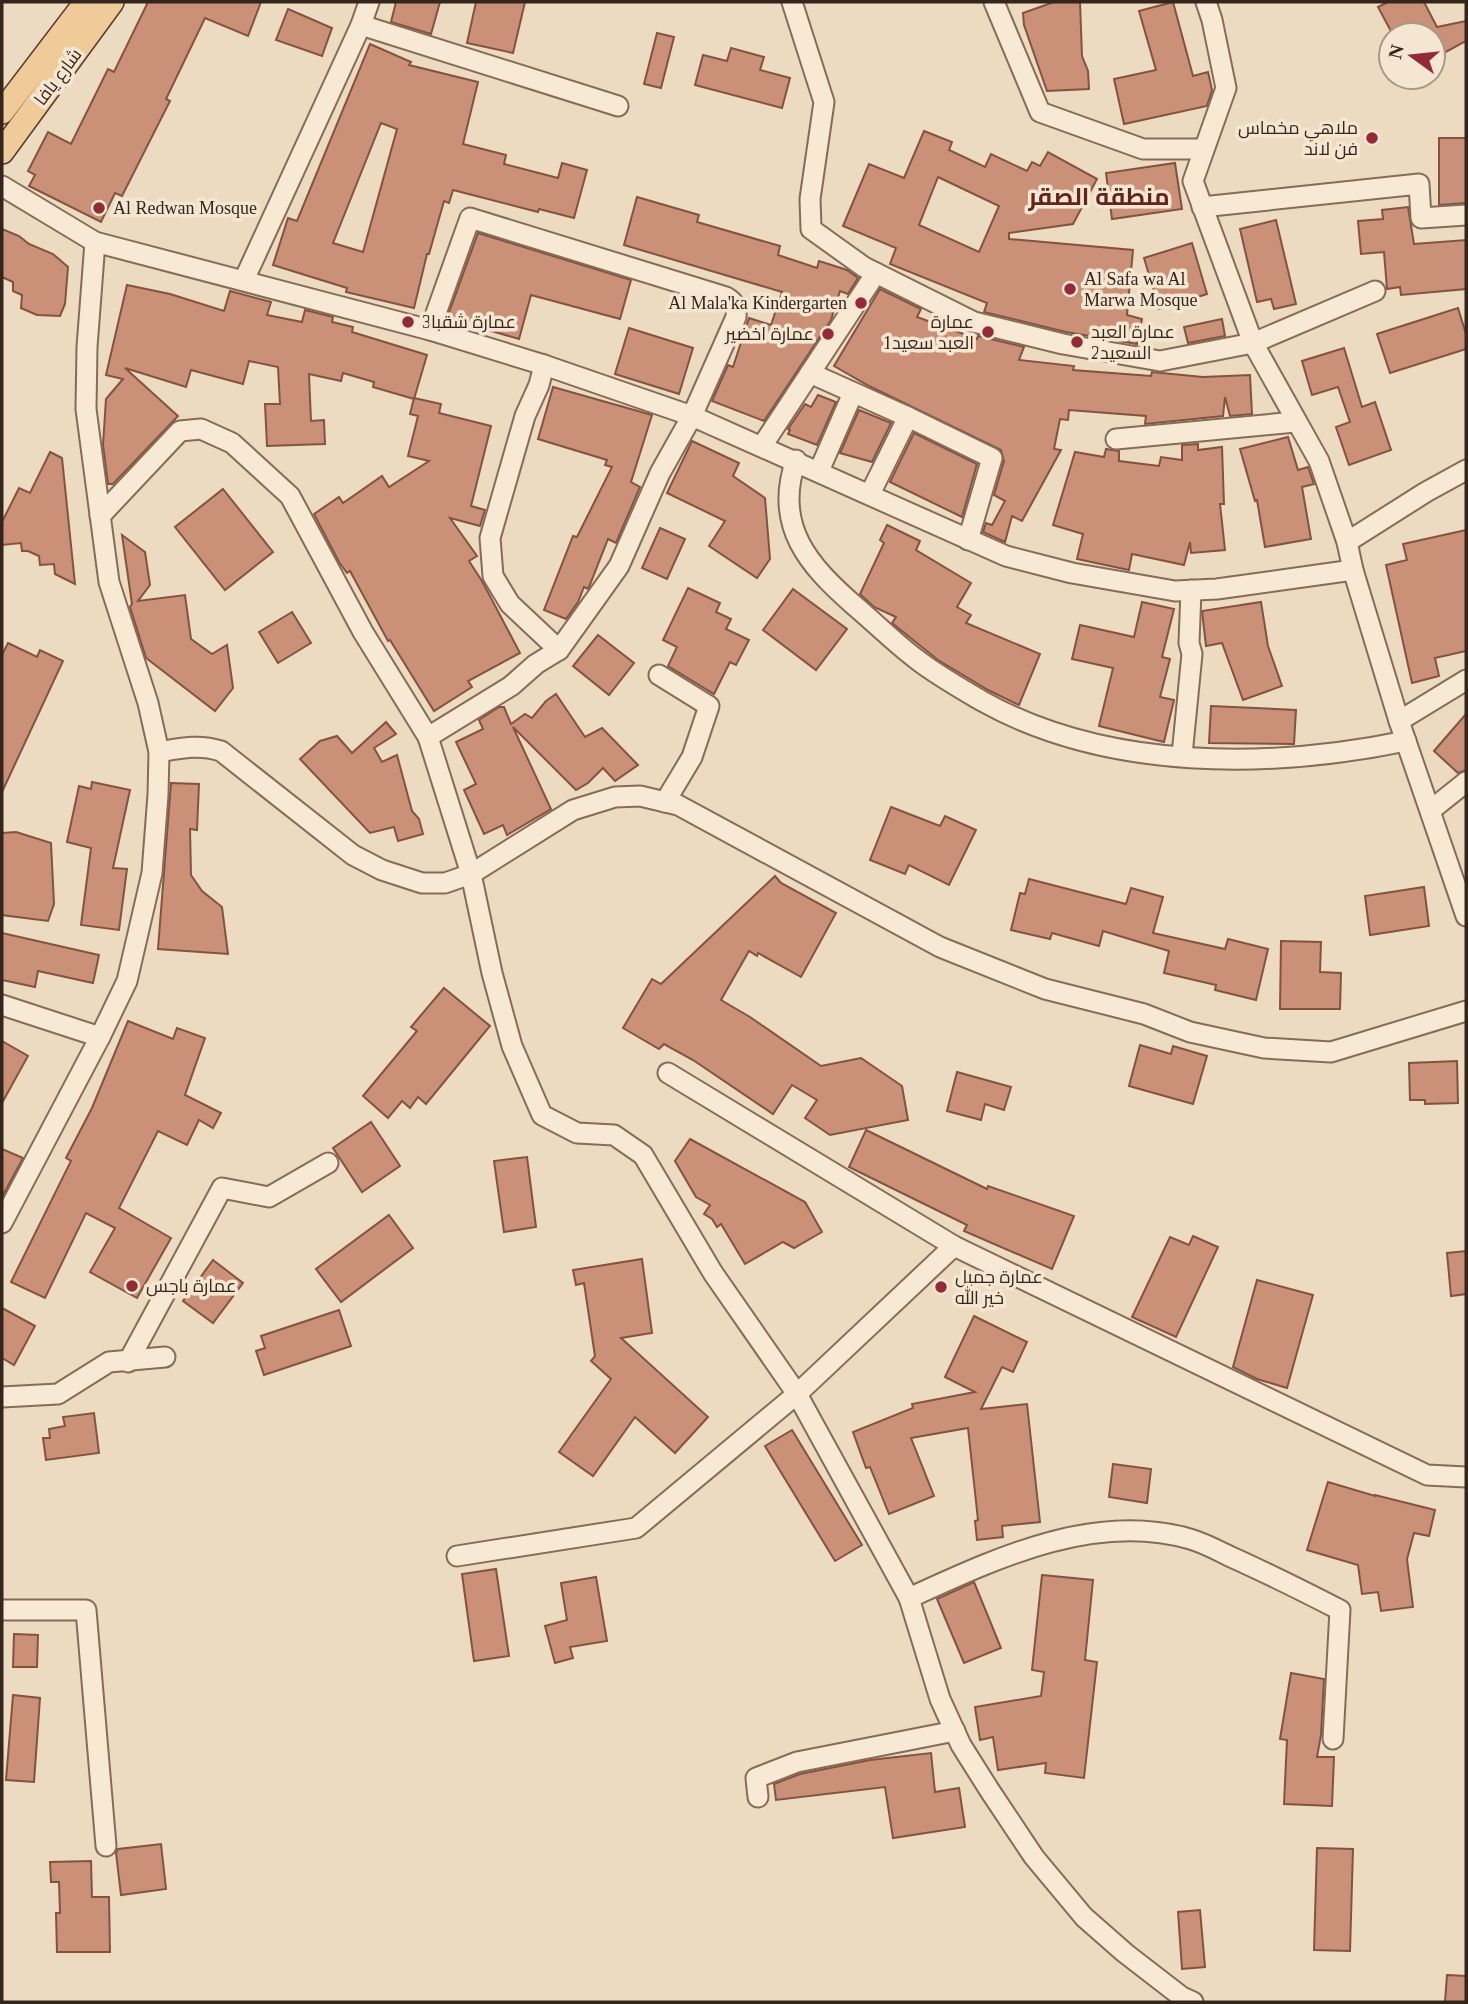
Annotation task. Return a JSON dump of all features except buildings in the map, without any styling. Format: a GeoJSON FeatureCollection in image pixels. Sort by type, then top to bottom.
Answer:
{"type":"FeatureCollection","features":[{"type":"Feature","properties":{"kind":"main road","name":"شارع يافا"},"geometry":{"type":"LineString","coordinates":[[2,112],[86,2]]}},
{"type":"Feature","properties":{"kind":"main road","name":"شارع يافا"},"geometry":{"type":"LineString","coordinates":[[2,152],[112,2]]}},
{"type":"Feature","properties":{"kind":"street"},"geometry":{"type":"LineString","coordinates":[[244,280],[361,25],[369,2]]}},
{"type":"Feature","properties":{"kind":"street"},"geometry":{"type":"LineString","coordinates":[[792,2],[824,102],[810,199],[811,229],[864,267],[974,322],[1063,344],[1160,360],[1253,342],[1375,292]]}},
{"type":"Feature","properties":{"kind":"street"},"geometry":{"type":"LineString","coordinates":[[995,2],[1040,112],[1143,149],[1205,149]]}},
{"type":"Feature","properties":{"kind":"street"},"geometry":{"type":"LineString","coordinates":[[1206,2],[1226,88],[1193,181],[1253,342],[1318,461],[1347,542],[1399,721],[1466,916]]}},
{"type":"Feature","properties":{"kind":"street"},"geometry":{"type":"LineString","coordinates":[[361,25],[618,106]]}},
{"type":"Feature","properties":{"kind":"street"},"geometry":{"type":"LineString","coordinates":[[1202,207],[1419,184],[1421,218],[1466,215]]}},
{"type":"Feature","properties":{"kind":"street"},"geometry":{"type":"LineString","coordinates":[[2,186],[95,242],[430,330],[692,415],[1006,556],[1142,587],[1191,590],[1295,580],[1353,570]]}},
{"type":"Feature","properties":{"kind":"street"},"geometry":{"type":"LineString","coordinates":[[428,737],[511,686],[536,664],[559,650],[619,566],[660,473],[692,415],[736,317],[734,302],[726,296],[470,218],[430,330]]}},
{"type":"Feature","properties":{"kind":"street"},"geometry":{"type":"LineString","coordinates":[[2,1223],[127,981],[152,873],[159,752],[148,703],[109,582],[86,408],[87,347],[95,242]]}},
{"type":"Feature","properties":{"kind":"street"},"geometry":{"type":"LineString","coordinates":[[762,446],[876,273]]}},
{"type":"Feature","properties":{"kind":"street"},"geometry":{"type":"LineString","coordinates":[[544,365],[540,385],[524,416],[490,538],[493,576],[510,604],[559,650]]}},
{"type":"Feature","properties":{"kind":"street"},"geometry":{"type":"LineString","coordinates":[[810,373],[992,458],[968,540]]}},
{"type":"Feature","properties":{"kind":"street"},"geometry":{"type":"LineString","coordinates":[[820,471],[853,393]]}},
{"type":"Feature","properties":{"kind":"street"},"geometry":{"type":"LineString","coordinates":[[870,494],[908,417]]}},
{"type":"Feature","properties":{"kind":"street"},"geometry":{"type":"LineString","coordinates":[[1116,439],[1295,422]]}},
{"type":"Feature","properties":{"kind":"street"},"geometry":{"type":"LineString","coordinates":[[100,516],[180,431],[201,429],[232,443],[290,496],[363,632],[428,737],[471,874],[492,973],[512,1046],[542,1115],[577,1133],[614,1135],[643,1155],[713,1273],[797,1394],[909,1598],[940,1699],[955,1731],[990,1791],[1034,1857],[1084,1917],[1125,1953],[1182,1997],[1193,2002]]}},
{"type":"Feature","properties":{"kind":"street"},"geometry":{"type":"LineString","coordinates":[[796,460],[789,500],[793,529],[804,554],[841,594],[916,660],[983,702],[1043,729],[1116,750],[1292,758],[1351,752],[1406,741]]}},
{"type":"Feature","properties":{"kind":"street"},"geometry":{"type":"LineString","coordinates":[[1347,542],[1466,470]]}},
{"type":"Feature","properties":{"kind":"street"},"geometry":{"type":"LineString","coordinates":[[1182,755],[1192,654],[1189,643],[1191,590]]}},
{"type":"Feature","properties":{"kind":"street"},"geometry":{"type":"LineString","coordinates":[[659,675],[709,706],[692,757],[665,802]]}},
{"type":"Feature","properties":{"kind":"street"},"geometry":{"type":"LineString","coordinates":[[1399,721],[1466,680]]}},
{"type":"Feature","properties":{"kind":"street"},"geometry":{"type":"LineString","coordinates":[[159,752],[206,746],[221,751],[353,855],[382,870],[422,883],[445,883],[471,874],[573,810],[615,797],[640,796],[678,805],[940,947],[1045,989],[1144,1014],[1190,1032],[1264,1048],[1331,1052],[1466,1011]]}},
{"type":"Feature","properties":{"kind":"street"},"geometry":{"type":"LineString","coordinates":[[1431,810],[1466,782]]}},
{"type":"Feature","properties":{"kind":"street"},"geometry":{"type":"LineString","coordinates":[[2,1005],[100,1037]]}},
{"type":"Feature","properties":{"kind":"street"},"geometry":{"type":"LineString","coordinates":[[668,1073],[954,1246],[1427,1475],[1466,1477]]}},
{"type":"Feature","properties":{"kind":"street"},"geometry":{"type":"LineString","coordinates":[[128,1362],[222,1188],[269,1197],[327,1163]]}},
{"type":"Feature","properties":{"kind":"street"},"geometry":{"type":"LineString","coordinates":[[457,1556],[636,1528],[797,1394],[954,1246]]}},
{"type":"Feature","properties":{"kind":"street"},"geometry":{"type":"LineString","coordinates":[[2,1397],[58,1394],[109,1362],[165,1357]]}},
{"type":"Feature","properties":{"kind":"street"},"geometry":{"type":"LineString","coordinates":[[909,1598],[980,1566],[1046,1543],[1099,1532],[1154,1531],[1192,1539],[1340,1610],[1333,1739]]}},
{"type":"Feature","properties":{"kind":"street"},"geometry":{"type":"LineString","coordinates":[[2,1610],[86,1610],[106,1846]]}},
{"type":"Feature","properties":{"kind":"street"},"geometry":{"type":"LineString","coordinates":[[758,1797],[756,1778],[797,1762],[955,1731]]}},
{"type":"Feature","properties":{"kind":"place","name":"ملاهي مخماس فن لاند"},"geometry":{"type":"Point","coordinates":[1372,138]}},
{"type":"Feature","properties":{"kind":"place","name":"Al Redwan Mosque"},"geometry":{"type":"Point","coordinates":[99,208]}},
{"type":"Feature","properties":{"kind":"place","name":"Al Safa wa Al Marwa Mosque"},"geometry":{"type":"Point","coordinates":[1070,289]}},
{"type":"Feature","properties":{"kind":"place","name":"Al Mala'ka Kindergarten"},"geometry":{"type":"Point","coordinates":[861,303]}},
{"type":"Feature","properties":{"kind":"place","name":"عمارة شقبا3"},"geometry":{"type":"Point","coordinates":[408,322]}},
{"type":"Feature","properties":{"kind":"place","name":"عمارة العبد سعيد1"},"geometry":{"type":"Point","coordinates":[988,332]}},
{"type":"Feature","properties":{"kind":"place","name":"عمارة اخضير"},"geometry":{"type":"Point","coordinates":[828,334]}},
{"type":"Feature","properties":{"kind":"place","name":"عمارة العبد السعيد2"},"geometry":{"type":"Point","coordinates":[1077,342]}},
{"type":"Feature","properties":{"kind":"place","name":"عمارة باجس"},"geometry":{"type":"Point","coordinates":[132,1286]}},
{"type":"Feature","properties":{"kind":"place","name":"عمارة جميل خير الله"},"geometry":{"type":"Point","coordinates":[941,1287]}},
{"type":"Feature","properties":{"kind":"district","name":"منطقة الصقر"},"geometry":{"type":"Point","coordinates":[1099,197]}}]}
